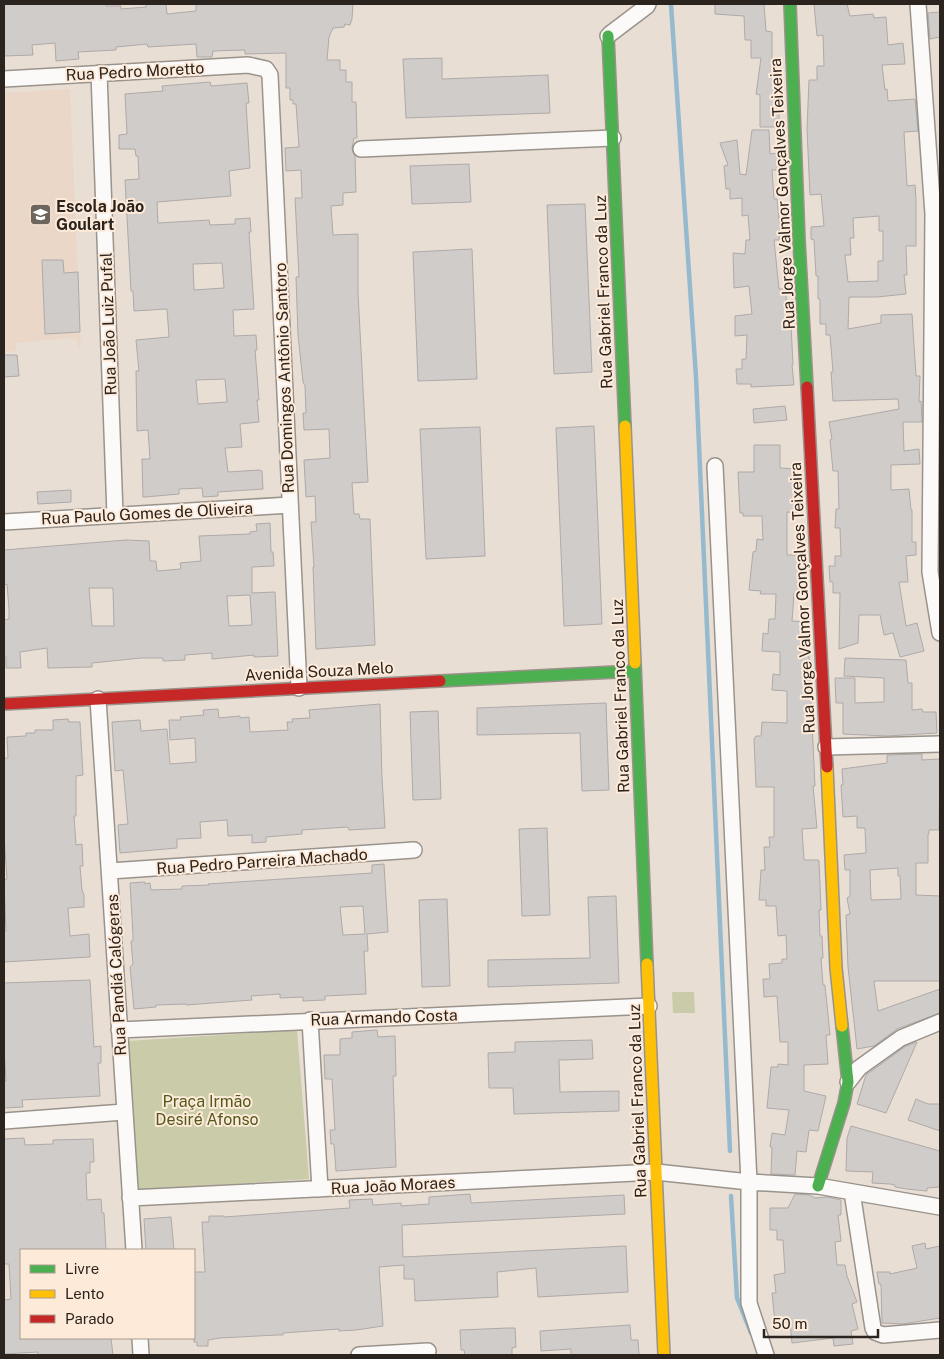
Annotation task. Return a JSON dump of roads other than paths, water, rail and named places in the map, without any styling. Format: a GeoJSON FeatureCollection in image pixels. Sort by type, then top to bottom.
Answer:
{"type":"FeatureCollection","features":[{"type":"Feature","properties":{"kind":"street"},"geometry":{"type":"LineString","coordinates":[[608,36],[648,4]]}},
{"type":"Feature","properties":{"kind":"street","name":"Rua Jorge Valmor Gonçalves Teixeira"},"geometry":{"type":"LineString","coordinates":[[790,4],[799,240],[836,968],[848,1082],[844,1103],[818,1186]]}},
{"type":"Feature","properties":{"kind":"street"},"geometry":{"type":"LineString","coordinates":[[918,4],[933,214],[930,572],[940,633]]}},
{"type":"Feature","properties":{"kind":"street","name":"Rua Gabriel Franco da Luz"},"geometry":{"type":"LineString","coordinates":[[608,36],[664,1355]]}},
{"type":"Feature","properties":{"kind":"street","name":"Rua Pedro Moretto"},"geometry":{"type":"LineString","coordinates":[[4,79],[248,64],[266,68]]}},
{"type":"Feature","properties":{"kind":"street","name":"Rua Domingos Antônio Santoro"},"geometry":{"type":"LineString","coordinates":[[266,68],[272,85],[299,688]]}},
{"type":"Feature","properties":{"kind":"street","name":"Rua João Luiz Pufal"},"geometry":{"type":"LineString","coordinates":[[99,73],[116,515]]}},
{"type":"Feature","properties":{"kind":"street"},"geometry":{"type":"LineString","coordinates":[[361,149],[613,138]]}},
{"type":"Feature","properties":{"kind":"street"},"geometry":{"type":"LineString","coordinates":[[716,466],[749,1182],[749,1302],[766,1355]]}},
{"type":"Feature","properties":{"kind":"street","name":"Rua Paulo Gomes de Oliveira"},"geometry":{"type":"LineString","coordinates":[[4,522],[290,505]]}},
{"type":"Feature","properties":{"kind":"street","name":"Avenida Souza Melo"},"geometry":{"type":"LineString","coordinates":[[4,704],[635,671]]}},
{"type":"Feature","properties":{"kind":"street","name":"Rua Pandiá Calógeras"},"geometry":{"type":"LineString","coordinates":[[98,699],[110,871],[118,1030],[134,1249]]}},
{"type":"Feature","properties":{"kind":"street"},"geometry":{"type":"LineString","coordinates":[[826,747],[940,744]]}},
{"type":"Feature","properties":{"kind":"street","name":"Rua Pedro Parreira Machado"},"geometry":{"type":"LineString","coordinates":[[110,871],[414,850]]}},
{"type":"Feature","properties":{"kind":"street","name":"Rua Armando Costa"},"geometry":{"type":"LineString","coordinates":[[118,1030],[649,1006]]}},
{"type":"Feature","properties":{"kind":"street"},"geometry":{"type":"LineString","coordinates":[[310,1020],[320,1189]]}},
{"type":"Feature","properties":{"kind":"street"},"geometry":{"type":"LineString","coordinates":[[848,1082],[859,1068],[901,1038],[940,1022]]}},
{"type":"Feature","properties":{"kind":"street"},"geometry":{"type":"LineString","coordinates":[[4,1121],[124,1112]]}},
{"type":"Feature","properties":{"kind":"street","name":"Rua João Moraes"},"geometry":{"type":"LineString","coordinates":[[130,1198],[656,1172],[749,1182],[818,1186],[940,1207]]}},
{"type":"Feature","properties":{"kind":"street"},"geometry":{"type":"LineString","coordinates":[[852,1192],[875,1332],[883,1335],[940,1330]]}},
{"type":"Feature","properties":{"kind":"street"},"geometry":{"type":"LineString","coordinates":[[140,1339],[141,1355]]}},
{"type":"Feature","properties":{"kind":"street"},"geometry":{"type":"LineString","coordinates":[[359,1355],[428,1351]]}},
{"type":"Feature","properties":{"kind":"waterway"},"geometry":{"type":"LineString","coordinates":[[671,4],[696,377],[730,1151]]}},
{"type":"Feature","properties":{"kind":"waterway"},"geometry":{"type":"LineString","coordinates":[[731,1196],[737,1298],[751,1333]]}},
{"type":"Feature","properties":{"kind":"place","name":"Escola João Goulart"},"geometry":{"type":"Point","coordinates":[40,215]}},
{"type":"Feature","properties":{"kind":"park label","name":"Praça Irmão Desiré Afonso"},"geometry":{"type":"Point","coordinates":[207,1110]}}]}
